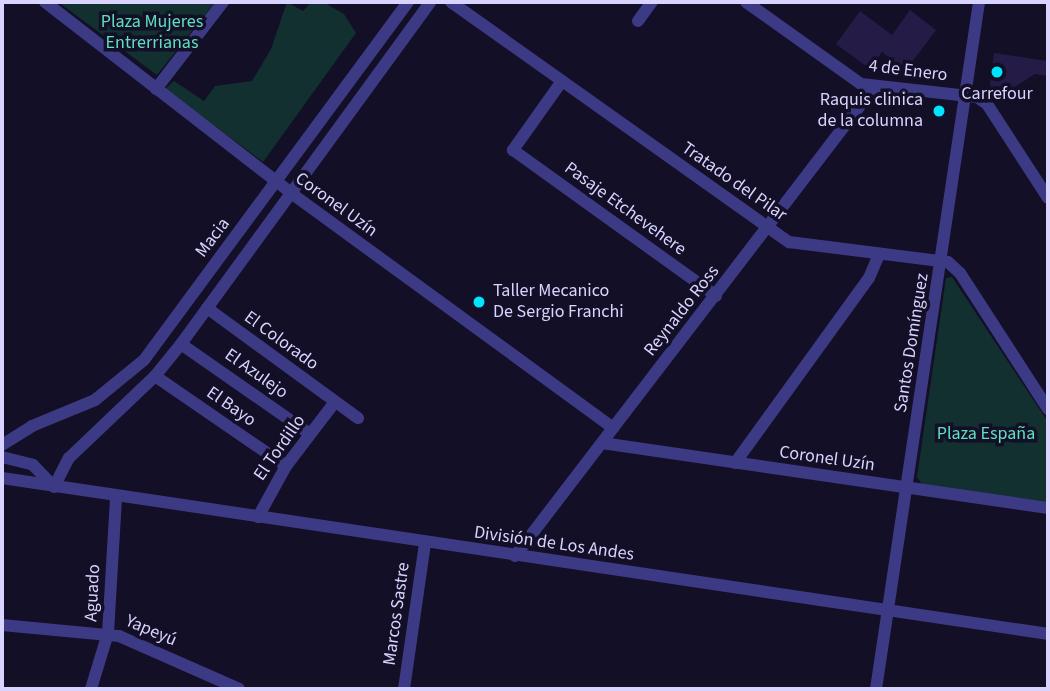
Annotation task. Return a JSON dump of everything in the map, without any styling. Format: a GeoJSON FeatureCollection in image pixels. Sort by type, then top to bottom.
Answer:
{"type":"FeatureCollection","features":[{"type":"Feature","properties":{"kind":"street","name":"Coronel Uzín"},"geometry":{"type":"LineString","coordinates":[[46,2],[276,182],[613,428]]}},
{"type":"Feature","properties":{"kind":"street"},"geometry":{"type":"LineString","coordinates":[[156,89],[223,2]]}},
{"type":"Feature","properties":{"kind":"street","name":"Macia"},"geometry":{"type":"LineString","coordinates":[[2,445],[32,426],[95,400],[133,372],[408,2]]}},
{"type":"Feature","properties":{"kind":"street","name":"Macia"},"geometry":{"type":"LineString","coordinates":[[54,487],[69,458],[155,376],[181,344],[430,2]]}},
{"type":"Feature","properties":{"kind":"street","name":"Tratado del Pilar"},"geometry":{"type":"LineString","coordinates":[[451,2],[767,229],[797,244],[942,261]]}},
{"type":"Feature","properties":{"kind":"street"},"geometry":{"type":"LineString","coordinates":[[638,21],[652,2]]}},
{"type":"Feature","properties":{"kind":"street","name":"4 de Enero"},"geometry":{"type":"LineString","coordinates":[[746,2],[851,78],[874,86],[966,95]]}},
{"type":"Feature","properties":{"kind":"street","name":"Santos Domínguez"},"geometry":{"type":"LineString","coordinates":[[876,689],[979,2]]}},
{"type":"Feature","properties":{"kind":"street","name":"Pasaje Etchevehere"},"geometry":{"type":"LineString","coordinates":[[562,81],[513,150],[716,296]]}},
{"type":"Feature","properties":{"kind":"street","name":"Reynaldo Ross"},"geometry":{"type":"LineString","coordinates":[[516,556],[874,86]]}},
{"type":"Feature","properties":{"kind":"street"},"geometry":{"type":"LineString","coordinates":[[966,95],[987,104],[1048,198]]}},
{"type":"Feature","properties":{"kind":"street"},"geometry":{"type":"LineString","coordinates":[[735,463],[869,278],[879,254]]}},
{"type":"Feature","properties":{"kind":"street"},"geometry":{"type":"LineString","coordinates":[[942,261],[960,273],[1048,409]]}},
{"type":"Feature","properties":{"kind":"street","name":"El Colorado"},"geometry":{"type":"LineString","coordinates":[[207,308],[358,418]]}},
{"type":"Feature","properties":{"kind":"street","name":"El Azulejo"},"geometry":{"type":"LineString","coordinates":[[181,344],[310,433]]}},
{"type":"Feature","properties":{"kind":"street","name":"El Bayo"},"geometry":{"type":"LineString","coordinates":[[155,376],[286,466]]}},
{"type":"Feature","properties":{"kind":"street","name":"El Tordillo"},"geometry":{"type":"LineString","coordinates":[[258,517],[286,466],[335,402]]}},
{"type":"Feature","properties":{"kind":"street","name":"Coronel Uzín"},"geometry":{"type":"LineString","coordinates":[[602,443],[1048,509]]}},
{"type":"Feature","properties":{"kind":"street"},"geometry":{"type":"LineString","coordinates":[[2,457],[33,465],[54,487]]}},
{"type":"Feature","properties":{"kind":"street","name":"División de Los Andes"},"geometry":{"type":"LineString","coordinates":[[2,478],[425,544],[1048,634]]}},
{"type":"Feature","properties":{"kind":"street","name":"Aguado"},"geometry":{"type":"LineString","coordinates":[[90,689],[108,633],[116,497]]}},
{"type":"Feature","properties":{"kind":"street","name":"Marcos Sastre"},"geometry":{"type":"LineString","coordinates":[[404,689],[425,544]]}},
{"type":"Feature","properties":{"kind":"street","name":"Yapeyú"},"geometry":{"type":"LineString","coordinates":[[2,625],[108,633],[239,689]]}},
{"type":"Feature","properties":{"kind":"green space","name":"Plaza Mujeres Entrerrianas"},"geometry":{"type":"Polygon","coordinates":[[[58,2],[215,2],[157,75],[58,2]]]}},
{"type":"Feature","properties":{"kind":"green space"},"geometry":{"type":"Polygon","coordinates":[[[287,2],[303,11],[311,2],[323,2],[344,14],[356,33],[263,162],[165,89],[174,81],[204,101],[215,86],[252,81],[271,49],[287,2]]]}},
{"type":"Feature","properties":{"kind":"green space","name":"Plaza España"},"geometry":{"type":"Polygon","coordinates":[[[952,277],[1048,422],[1048,504],[922,484],[917,477],[946,278],[952,277]]]}},
{"type":"Feature","properties":{"kind":"building"},"geometry":{"type":"Polygon","coordinates":[[[910,10],[936,30],[906,70],[882,52],[870,69],[836,44],[860,11],[892,35],[910,10]]]}},
{"type":"Feature","properties":{"kind":"building"},"geometry":{"type":"Polygon","coordinates":[[[994,53],[1048,61],[1048,76],[1035,74],[1002,95],[991,91],[994,53]]]}},
{"type":"Feature","properties":{"kind":"place","name":"Carrefour"},"geometry":{"type":"Point","coordinates":[997,72]}},
{"type":"Feature","properties":{"kind":"place","name":"Raquis clinica de la columna"},"geometry":{"type":"Point","coordinates":[939,111]}},
{"type":"Feature","properties":{"kind":"place","name":"Taller Mecanico De Sergio Franchi"},"geometry":{"type":"Point","coordinates":[479,302]}}]}
